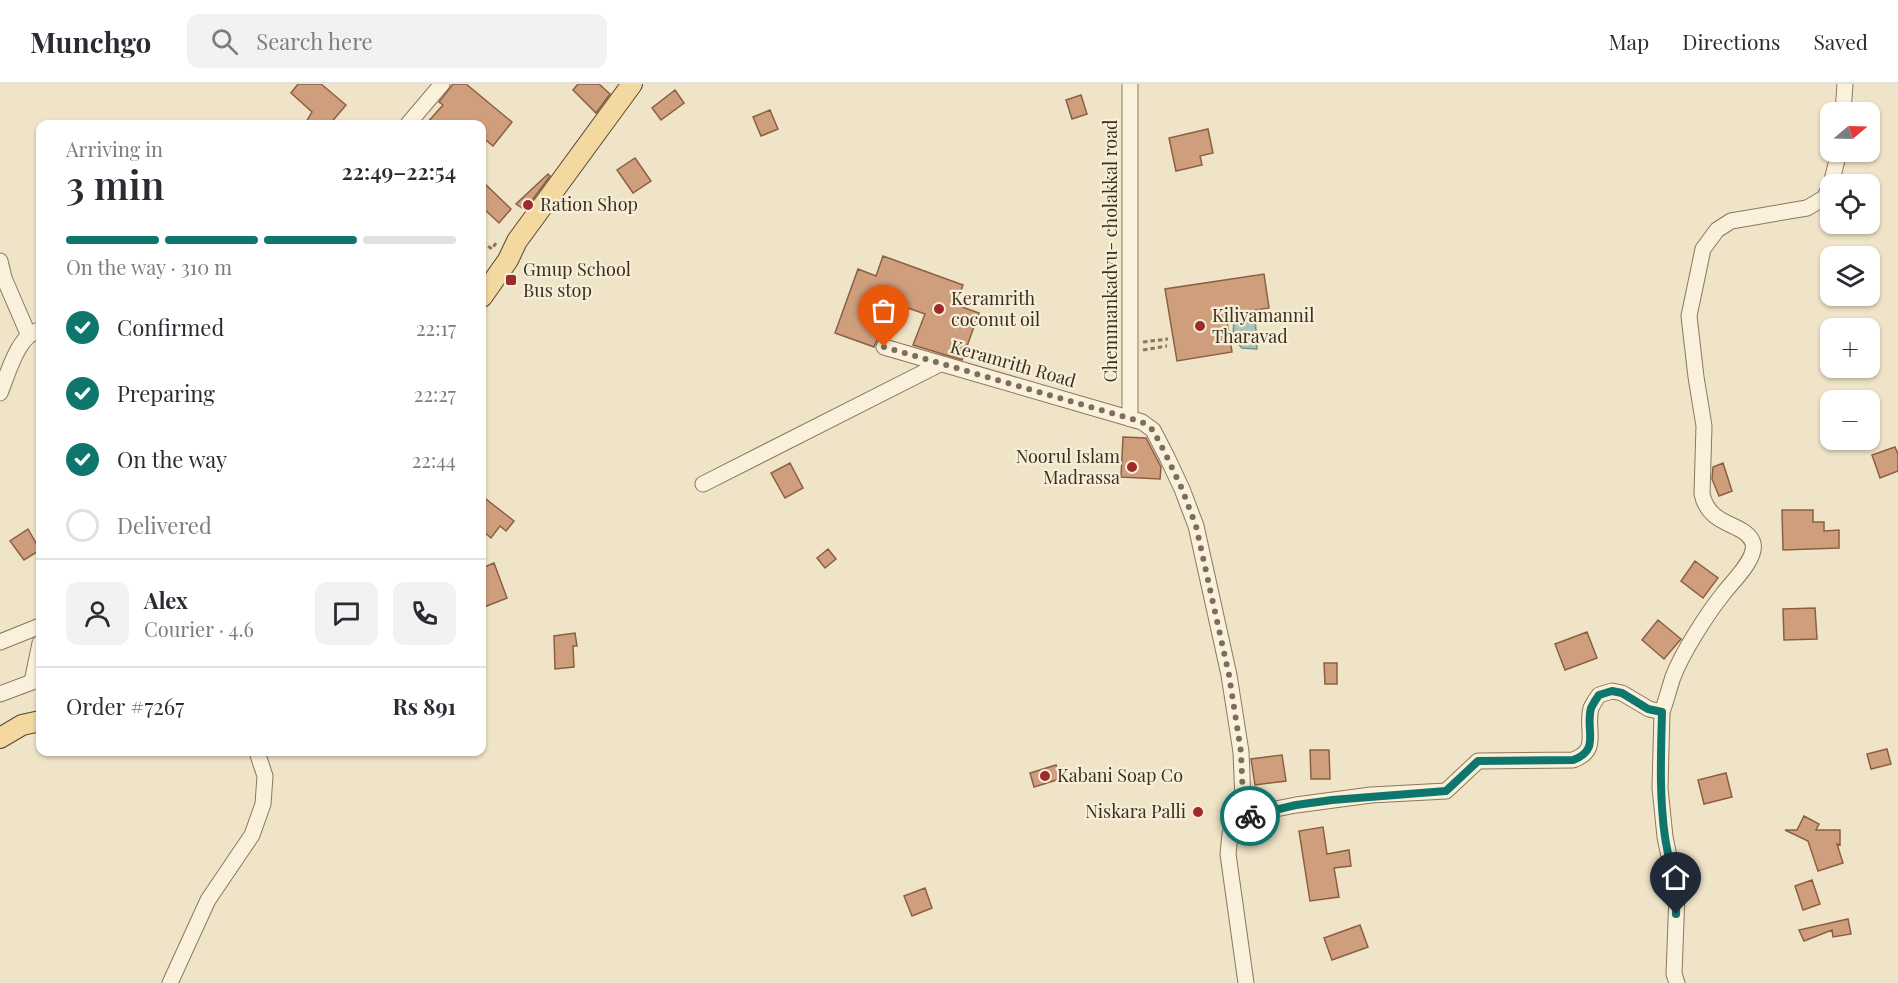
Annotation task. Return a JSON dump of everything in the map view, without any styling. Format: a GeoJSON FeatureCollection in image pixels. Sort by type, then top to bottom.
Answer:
{"type":"FeatureCollection","features":[{"type":"Feature","properties":{"kind":"main road"},"geometry":{"type":"LineString","coordinates":[[486,291],[508,260],[517,241],[625,87]]}},
{"type":"Feature","properties":{"kind":"main road"},"geometry":{"type":"LineString","coordinates":[[0,738],[22,725],[36,722]]}},
{"type":"Feature","properties":{"kind":"street"},"geometry":{"type":"LineString","coordinates":[[411,120],[442,84]]}},
{"type":"Feature","properties":{"kind":"street","name":"Chemmankadvu- cholakkal road"},"geometry":{"type":"LineString","coordinates":[[1130,84],[1130,419]]}},
{"type":"Feature","properties":{"kind":"street"},"geometry":{"type":"LineString","coordinates":[[1844,102],[1845,84]]}},
{"type":"Feature","properties":{"kind":"street"},"geometry":{"type":"LineString","coordinates":[[1677,983],[1674,974],[1677,895],[1665,837],[1660,788],[1662,712],[1674,675],[1685,655],[1722,595],[1751,558],[1753,550],[1753,543],[1748,535],[1710,513],[1704,505],[1702,494],[1704,426],[1689,316],[1703,249],[1717,230],[1731,221],[1807,208],[1820,200]]}},
{"type":"Feature","properties":{"kind":"street"},"geometry":{"type":"LineString","coordinates":[[0,261],[4,278],[35,333],[17,350],[0,393]]}},
{"type":"Feature","properties":{"kind":"street","name":"Keramrith Road"},"geometry":{"type":"LineString","coordinates":[[884,347],[1130,419]]}},
{"type":"Feature","properties":{"kind":"street"},"geometry":{"type":"LineString","coordinates":[[703,484],[940,364]]}},
{"type":"Feature","properties":{"kind":"street"},"geometry":{"type":"LineString","coordinates":[[1130,419],[1142,422],[1153,430],[1182,489],[1196,526],[1229,675],[1241,752],[1243,800],[1230,834],[1228,854],[1246,983]]}},
{"type":"Feature","properties":{"kind":"street"},"geometry":{"type":"LineString","coordinates":[[0,642],[36,628]]}},
{"type":"Feature","properties":{"kind":"street"},"geometry":{"type":"LineString","coordinates":[[0,694],[36,685]]}},
{"type":"Feature","properties":{"kind":"street"},"geometry":{"type":"LineString","coordinates":[[1236,822],[1255,813],[1296,805],[1371,795],[1446,791],[1478,761],[1573,760],[1583,756],[1589,749],[1591,709],[1599,695],[1612,691],[1622,693],[1648,709],[1662,712]]}},
{"type":"Feature","properties":{"kind":"street"},"geometry":{"type":"LineString","coordinates":[[170,983],[208,900],[252,835],[263,804],[265,776],[258,756]]}},
{"type":"Feature","properties":{"kind":"path"},"geometry":{"type":"LineString","coordinates":[[1131,348],[1168,339]]}},
{"type":"Feature","properties":{"kind":"path"},"geometry":{"type":"LineString","coordinates":[[1131,348],[1167,346]]}},
{"type":"Feature","properties":{"kind":"water"},"geometry":{"type":"Polygon","coordinates":[[[1255,315],[1257,349],[1242,348],[1233,338],[1234,318],[1255,315]]]}},
{"type":"Feature","properties":{"kind":"building"},"geometry":{"type":"Polygon","coordinates":[[[298,84],[321,84],[346,105],[333,120],[307,120],[312,112],[291,93],[298,84]]]}},
{"type":"Feature","properties":{"kind":"building"},"geometry":{"type":"Polygon","coordinates":[[[453,84],[466,84],[512,122],[493,146],[486,140],[486,120],[430,120],[443,105],[439,102],[453,84]]]}},
{"type":"Feature","properties":{"kind":"building"},"geometry":{"type":"Polygon","coordinates":[[[578,84],[599,84],[610,94],[596,113],[573,90],[578,84]]]}},
{"type":"Feature","properties":{"kind":"building"},"geometry":{"type":"Polygon","coordinates":[[[675,90],[684,103],[661,120],[652,108],[675,90]]]}},
{"type":"Feature","properties":{"kind":"building"},"geometry":{"type":"Polygon","coordinates":[[[1081,95],[1087,114],[1072,119],[1066,100],[1081,95]]]}},
{"type":"Feature","properties":{"kind":"building"},"geometry":{"type":"Polygon","coordinates":[[[770,110],[778,129],[761,136],[753,117],[770,110]]]}},
{"type":"Feature","properties":{"kind":"building"},"geometry":{"type":"Polygon","coordinates":[[[1208,129],[1213,153],[1200,156],[1202,165],[1176,171],[1169,138],[1208,129]]]}},
{"type":"Feature","properties":{"kind":"building"},"geometry":{"type":"Polygon","coordinates":[[[635,158],[651,181],[633,193],[617,170],[635,158]]]}},
{"type":"Feature","properties":{"kind":"building"},"geometry":{"type":"Polygon","coordinates":[[[548,174],[550,176],[525,210],[516,204],[548,174]]]}},
{"type":"Feature","properties":{"kind":"building"},"geometry":{"type":"Polygon","coordinates":[[[486,185],[511,209],[499,223],[486,211],[486,185]]]}},
{"type":"Feature","properties":{"kind":"building","name":"Keramrith coconut oil"},"geometry":{"type":"Polygon","coordinates":[[[883,256],[963,285],[956,305],[979,313],[962,360],[913,345],[925,314],[894,303],[882,338],[877,340],[874,347],[835,333],[858,269],[876,276],[883,256]]]}},
{"type":"Feature","properties":{"kind":"building","name":"Kiliyamannil Tharavad"},"geometry":{"type":"Polygon","coordinates":[[[1264,274],[1269,308],[1226,315],[1232,352],[1177,361],[1165,289],[1264,274]]]}},
{"type":"Feature","properties":{"kind":"building"},"geometry":{"type":"Polygon","coordinates":[[[1123,437],[1146,438],[1161,467],[1160,479],[1121,477],[1123,437]]]}},
{"type":"Feature","properties":{"kind":"building"},"geometry":{"type":"Polygon","coordinates":[[[1895,447],[1898,454],[1898,471],[1880,478],[1872,455],[1895,447]]]}},
{"type":"Feature","properties":{"kind":"building"},"geometry":{"type":"Polygon","coordinates":[[[790,463],[803,488],[785,498],[771,473],[790,463]]]}},
{"type":"Feature","properties":{"kind":"building"},"geometry":{"type":"Polygon","coordinates":[[[1723,463],[1732,491],[1719,496],[1712,479],[1713,467],[1723,463]]]}},
{"type":"Feature","properties":{"kind":"building"},"geometry":{"type":"Polygon","coordinates":[[[486,499],[514,521],[506,531],[500,526],[491,538],[486,534],[486,499]]]}},
{"type":"Feature","properties":{"kind":"building"},"geometry":{"type":"Polygon","coordinates":[[[1782,510],[1813,510],[1813,522],[1824,522],[1824,531],[1839,530],[1839,548],[1783,550],[1782,510]]]}},
{"type":"Feature","properties":{"kind":"building"},"geometry":{"type":"Polygon","coordinates":[[[28,529],[36,543],[36,552],[24,560],[10,541],[28,529]]]}},
{"type":"Feature","properties":{"kind":"building"},"geometry":{"type":"Polygon","coordinates":[[[828,549],[836,559],[825,568],[817,558],[828,549]]]}},
{"type":"Feature","properties":{"kind":"building"},"geometry":{"type":"Polygon","coordinates":[[[1695,561],[1718,578],[1703,598],[1681,581],[1695,561]]]}},
{"type":"Feature","properties":{"kind":"building"},"geometry":{"type":"Polygon","coordinates":[[[494,563],[507,598],[486,606],[486,566],[494,563]]]}},
{"type":"Feature","properties":{"kind":"building"},"geometry":{"type":"Polygon","coordinates":[[[1815,608],[1817,639],[1784,640],[1783,609],[1815,608]]]}},
{"type":"Feature","properties":{"kind":"building"},"geometry":{"type":"Polygon","coordinates":[[[1658,620],[1681,639],[1664,659],[1642,640],[1658,620]]]}},
{"type":"Feature","properties":{"kind":"building"},"geometry":{"type":"Polygon","coordinates":[[[1587,632],[1597,658],[1565,670],[1555,644],[1587,632]]]}},
{"type":"Feature","properties":{"kind":"building"},"geometry":{"type":"Polygon","coordinates":[[[575,633],[577,646],[573,646],[574,667],[555,669],[554,636],[575,633]]]}},
{"type":"Feature","properties":{"kind":"building"},"geometry":{"type":"Polygon","coordinates":[[[1324,663],[1337,663],[1337,684],[1325,684],[1324,663]]]}},
{"type":"Feature","properties":{"kind":"building"},"geometry":{"type":"Polygon","coordinates":[[[1887,749],[1891,764],[1871,769],[1867,754],[1887,749]]]}},
{"type":"Feature","properties":{"kind":"building"},"geometry":{"type":"Polygon","coordinates":[[[1310,750],[1329,750],[1330,779],[1311,779],[1310,750]]]}},
{"type":"Feature","properties":{"kind":"building"},"geometry":{"type":"Polygon","coordinates":[[[1282,755],[1286,781],[1255,785],[1251,759],[1282,755]]]}},
{"type":"Feature","properties":{"kind":"building","name":"Kabani Soap Co"},"geometry":{"type":"Polygon","coordinates":[[[1056,765],[1060,779],[1034,787],[1030,773],[1056,765]]]}},
{"type":"Feature","properties":{"kind":"building"},"geometry":{"type":"Polygon","coordinates":[[[1726,773],[1732,797],[1704,804],[1698,780],[1726,773]]]}},
{"type":"Feature","properties":{"kind":"building"},"geometry":{"type":"Polygon","coordinates":[[[1804,816],[1819,824],[1816,830],[1840,830],[1840,845],[1837,844],[1843,863],[1818,871],[1808,841],[1785,830],[1797,830],[1804,816]]]}},
{"type":"Feature","properties":{"kind":"building"},"geometry":{"type":"Polygon","coordinates":[[[1323,827],[1327,854],[1349,850],[1351,866],[1334,868],[1339,897],[1310,901],[1299,831],[1323,827]]]}},
{"type":"Feature","properties":{"kind":"building"},"geometry":{"type":"Polygon","coordinates":[[[1812,880],[1820,904],[1803,910],[1795,886],[1812,880]]]}},
{"type":"Feature","properties":{"kind":"building"},"geometry":{"type":"Polygon","coordinates":[[[925,888],[932,908],[912,916],[904,896],[925,888]]]}},
{"type":"Feature","properties":{"kind":"building"},"geometry":{"type":"Polygon","coordinates":[[[1848,919],[1851,934],[1833,937],[1832,930],[1804,941],[1799,930],[1848,919]]]}},
{"type":"Feature","properties":{"kind":"building"},"geometry":{"type":"Polygon","coordinates":[[[1360,925],[1368,947],[1332,960],[1324,938],[1360,925]]]}},
{"type":"Feature","properties":{"kind":"way so far"},"geometry":{"type":"LineString","coordinates":[[884,347],[1142,422],[1153,430],[1182,489],[1196,526],[1229,675],[1241,752],[1243,800],[1236,822],[1250,816]]}},
{"type":"Feature","properties":{"kind":"place","name":"Ration Shop"},"geometry":{"type":"Point","coordinates":[528,205]}},
{"type":"Feature","properties":{"kind":"place","name":"Gmup School Bus stop"},"geometry":{"type":"Point","coordinates":[511,280]}},
{"type":"Feature","properties":{"kind":"place","name":"Keramrith coconut oil"},"geometry":{"type":"Point","coordinates":[939,309]}},
{"type":"Feature","properties":{"kind":"place","name":"Kiliyamannil Tharavad"},"geometry":{"type":"Point","coordinates":[1200,326]}},
{"type":"Feature","properties":{"kind":"place","name":"Noorul Islam Madrassa"},"geometry":{"type":"Point","coordinates":[1132,467]}},
{"type":"Feature","properties":{"kind":"place","name":"Kabani Soap Co"},"geometry":{"type":"Point","coordinates":[1045,776]}},
{"type":"Feature","properties":{"kind":"place","name":"Niskara Palli"},"geometry":{"type":"Point","coordinates":[1198,812]}},
{"type":"Feature","properties":{"kind":"route"},"geometry":{"type":"LineString","coordinates":[[1250,816],[1296,805],[1371,795],[1446,791],[1478,761],[1573,760],[1583,756],[1589,749],[1591,709],[1599,695],[1612,691],[1622,693],[1648,709],[1662,712],[1660,788],[1665,837],[1677,895],[1676,914]]}}]}
